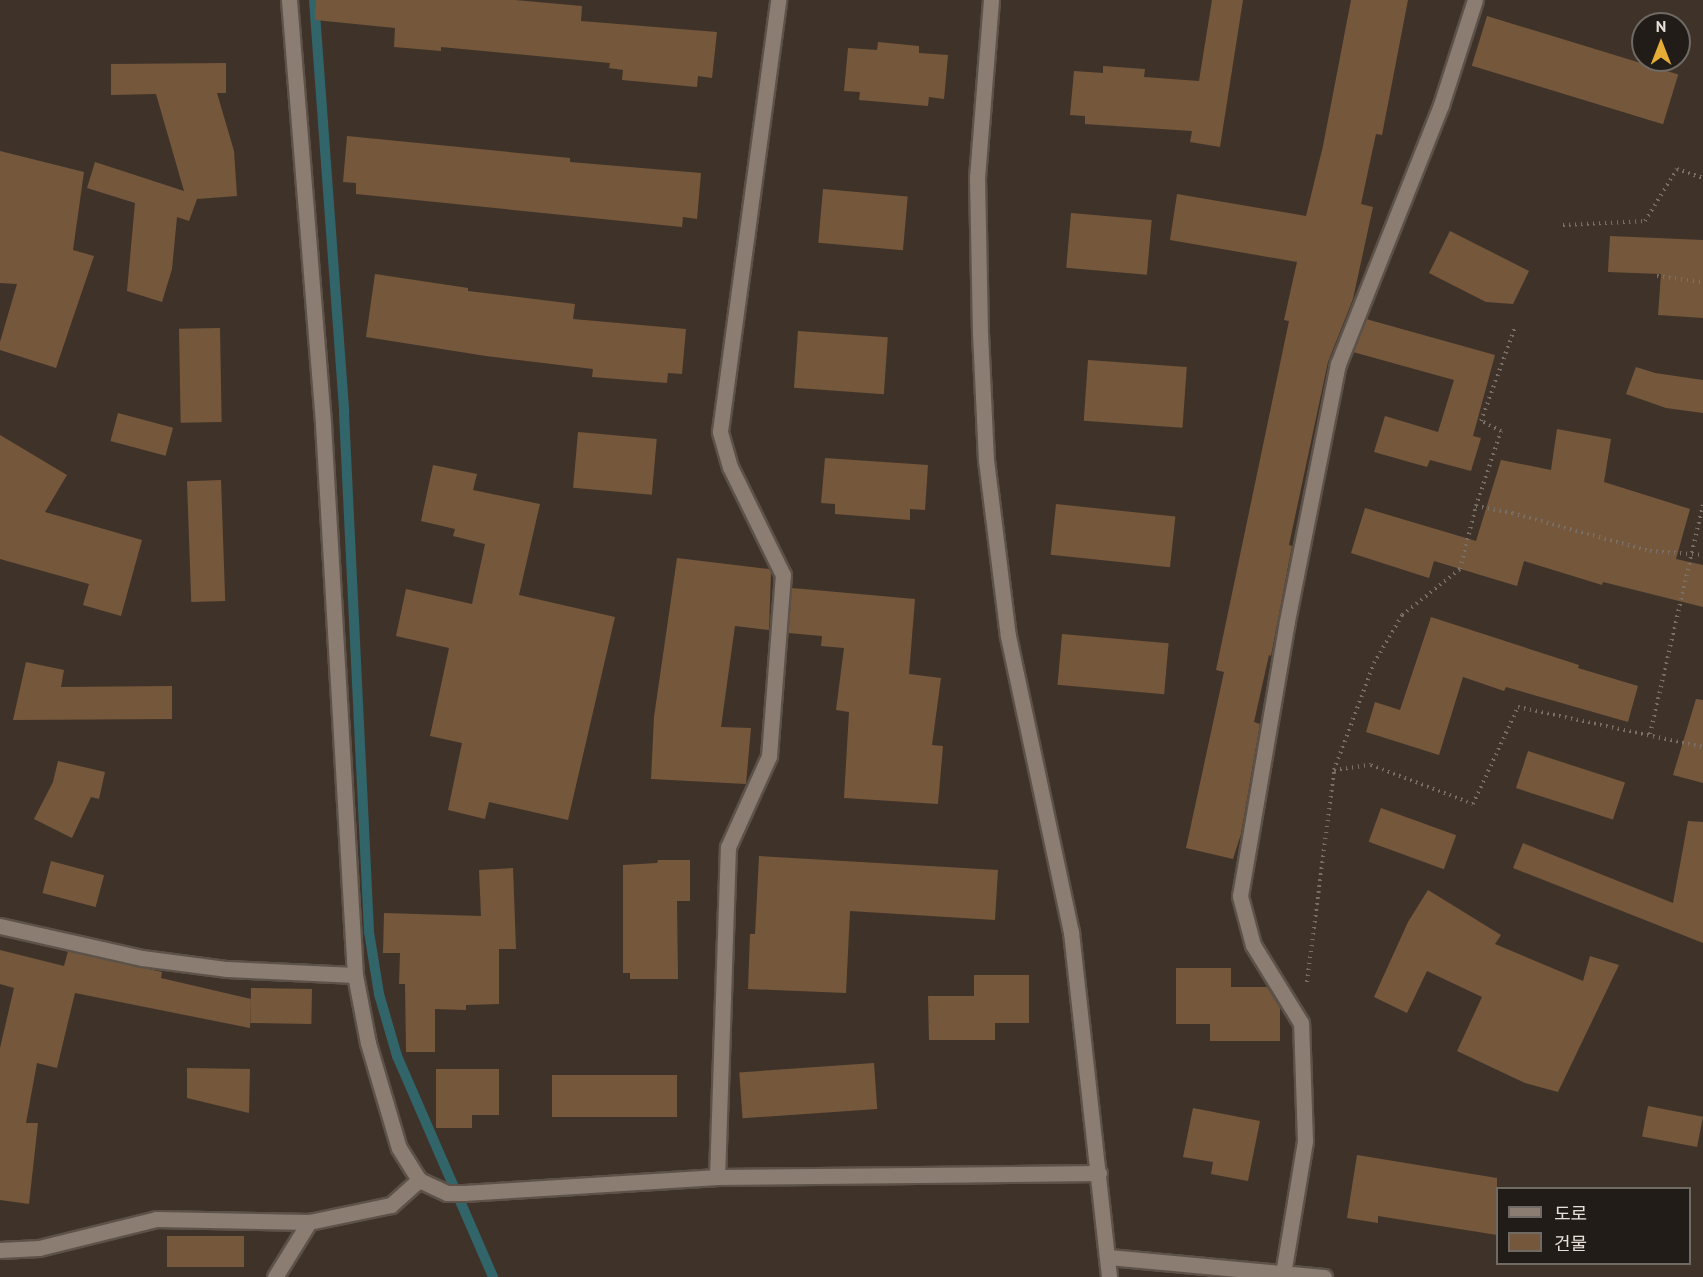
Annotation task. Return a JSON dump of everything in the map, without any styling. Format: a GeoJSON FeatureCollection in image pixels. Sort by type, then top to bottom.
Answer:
{"type":"FeatureCollection","features":[{"type":"Feature","properties":{"kind":"street"},"geometry":{"type":"LineString","coordinates":[[289,0],[323,424],[355,975],[368,1043],[399,1148],[419,1180],[447,1193],[464,1193],[717,1177],[1100,1173]]}},
{"type":"Feature","properties":{"kind":"street"},"geometry":{"type":"LineString","coordinates":[[717,1177],[728,847],[769,756],[783,575],[730,467],[720,431],[778,0]]}},
{"type":"Feature","properties":{"kind":"street"},"geometry":{"type":"LineString","coordinates":[[992,0],[977,177],[980,333],[986,460],[1008,636],[1071,932],[1100,1173],[1109,1277]]}},
{"type":"Feature","properties":{"kind":"street"},"geometry":{"type":"LineString","coordinates":[[1282,1274],[1305,1141],[1301,1023],[1253,945],[1240,896],[1287,621],[1338,364],[1441,105],[1475,0]]}},
{"type":"Feature","properties":{"kind":"street"},"geometry":{"type":"LineString","coordinates":[[0,926],[142,958],[227,969],[355,975]]}},
{"type":"Feature","properties":{"kind":"street"},"geometry":{"type":"LineString","coordinates":[[0,1250],[39,1248],[156,1219],[309,1222],[391,1205],[419,1180]]}},
{"type":"Feature","properties":{"kind":"street"},"geometry":{"type":"LineString","coordinates":[[275,1277],[309,1222]]}},
{"type":"Feature","properties":{"kind":"street"},"geometry":{"type":"LineString","coordinates":[[1108,1257],[1324,1277]]}},
{"type":"Feature","properties":{"kind":"path"},"geometry":{"type":"LineString","coordinates":[[1563,225],[1645,221],[1677,170],[1703,178]]}},
{"type":"Feature","properties":{"kind":"path"},"geometry":{"type":"LineString","coordinates":[[1657,276],[1703,282]]}},
{"type":"Feature","properties":{"kind":"path"},"geometry":{"type":"LineString","coordinates":[[1301,1023],[1334,770],[1374,663],[1402,615],[1460,569],[1476,506],[1501,431],[1481,421],[1515,327]]}},
{"type":"Feature","properties":{"kind":"path"},"geometry":{"type":"LineString","coordinates":[[1650,734],[1703,505]]}},
{"type":"Feature","properties":{"kind":"path"},"geometry":{"type":"LineString","coordinates":[[1476,506],[1512,513],[1650,551],[1703,555]]}},
{"type":"Feature","properties":{"kind":"path"},"geometry":{"type":"LineString","coordinates":[[1334,770],[1371,765],[1473,804],[1518,707],[1703,747]]}},
{"type":"Feature","properties":{"kind":"building"},"geometry":{"type":"Polygon","coordinates":[[[316,0],[515,0],[582,6],[581,21],[717,32],[712,78],[698,76],[697,87],[622,80],[623,70],[609,68],[610,63],[441,47],[441,51],[394,47],[395,28],[315,20],[316,0]]]}},
{"type":"Feature","properties":{"kind":"building"},"geometry":{"type":"Polygon","coordinates":[[[1212,0],[1243,0],[1220,147],[1190,142],[1192,131],[1085,124],[1085,116],[1070,115],[1074,71],[1103,73],[1103,66],[1145,69],[1144,77],[1199,81],[1212,0]]]}},
{"type":"Feature","properties":{"kind":"building"},"geometry":{"type":"Polygon","coordinates":[[[1351,0],[1408,0],[1382,135],[1376,134],[1361,204],[1373,207],[1353,299],[1328,362],[1289,545],[1292,546],[1271,656],[1269,655],[1254,722],[1260,724],[1241,834],[1233,859],[1186,848],[1224,672],[1216,670],[1289,321],[1284,320],[1297,262],[1170,240],[1177,194],[1306,216],[1323,146],[1351,0]]]}},
{"type":"Feature","properties":{"kind":"building"},"geometry":{"type":"Polygon","coordinates":[[[1487,16],[1631,60],[1631,72],[1670,72],[1678,74],[1663,124],[1472,66],[1487,16]]]}},
{"type":"Feature","properties":{"kind":"building"},"geometry":{"type":"Polygon","coordinates":[[[878,42],[919,46],[919,53],[948,55],[944,99],[929,97],[928,106],[859,100],[860,92],[844,91],[848,48],[877,50],[878,42]]]}},
{"type":"Feature","properties":{"kind":"building"},"geometry":{"type":"Polygon","coordinates":[[[226,63],[226,93],[217,93],[234,151],[237,196],[197,199],[189,221],[177,217],[172,269],[162,302],[127,291],[135,203],[87,188],[95,162],[184,191],[156,94],[111,95],[111,64],[226,63]]]}},
{"type":"Feature","properties":{"kind":"building"},"geometry":{"type":"Polygon","coordinates":[[[347,136],[570,158],[570,162],[701,173],[697,219],[683,217],[682,227],[356,194],[356,183],[343,182],[347,136]]]}},
{"type":"Feature","properties":{"kind":"building"},"geometry":{"type":"Polygon","coordinates":[[[0,151],[84,172],[73,250],[94,256],[56,368],[0,350],[0,342],[17,284],[0,283],[0,151]]]}},
{"type":"Feature","properties":{"kind":"building"},"geometry":{"type":"Polygon","coordinates":[[[823,189],[908,196],[903,250],[818,243],[823,189]]]}},
{"type":"Feature","properties":{"kind":"building"},"geometry":{"type":"Polygon","coordinates":[[[1071,213],[1152,220],[1147,275],[1066,268],[1071,213]]]}},
{"type":"Feature","properties":{"kind":"building"},"geometry":{"type":"Polygon","coordinates":[[[1450,231],[1529,271],[1513,304],[1486,302],[1429,273],[1450,231]]]}},
{"type":"Feature","properties":{"kind":"building"},"geometry":{"type":"Polygon","coordinates":[[[1610,236],[1703,240],[1703,318],[1658,315],[1661,274],[1608,272],[1610,236]]]}},
{"type":"Feature","properties":{"kind":"building"},"geometry":{"type":"Polygon","coordinates":[[[375,274],[468,288],[468,291],[575,304],[573,319],[686,329],[682,374],[668,373],[667,383],[592,377],[593,369],[486,356],[366,337],[375,274]]]}},
{"type":"Feature","properties":{"kind":"building"},"geometry":{"type":"Polygon","coordinates":[[[1366,319],[1495,355],[1473,436],[1481,438],[1471,471],[1430,460],[1427,467],[1374,452],[1385,416],[1438,432],[1454,380],[1353,352],[1366,319]]]}},
{"type":"Feature","properties":{"kind":"building"},"geometry":{"type":"Polygon","coordinates":[[[220,328],[222,422],[181,423],[179,329],[220,328]]]}},
{"type":"Feature","properties":{"kind":"building"},"geometry":{"type":"Polygon","coordinates":[[[798,331],[888,337],[884,394],[794,388],[798,331]]]}},
{"type":"Feature","properties":{"kind":"building"},"geometry":{"type":"Polygon","coordinates":[[[1088,360],[1187,367],[1183,428],[1084,421],[1088,360]]]}},
{"type":"Feature","properties":{"kind":"building"},"geometry":{"type":"Polygon","coordinates":[[[1636,367],[1655,373],[1703,380],[1703,413],[1666,408],[1626,394],[1636,367]]]}},
{"type":"Feature","properties":{"kind":"building"},"geometry":{"type":"Polygon","coordinates":[[[118,413],[173,428],[166,456],[110,441],[118,413]]]}},
{"type":"Feature","properties":{"kind":"building"},"geometry":{"type":"Polygon","coordinates":[[[1557,429],[1611,439],[1604,482],[1690,509],[1676,559],[1703,565],[1703,607],[1603,582],[1602,585],[1524,561],[1517,586],[1434,561],[1429,578],[1351,553],[1365,508],[1476,541],[1501,460],[1551,470],[1557,429]]]}},
{"type":"Feature","properties":{"kind":"building"},"geometry":{"type":"Polygon","coordinates":[[[578,432],[657,439],[652,495],[573,488],[578,432]]]}},
{"type":"Feature","properties":{"kind":"building"},"geometry":{"type":"Polygon","coordinates":[[[0,435],[67,475],[45,512],[142,540],[121,616],[83,605],[89,584],[0,559],[0,435]]]}},
{"type":"Feature","properties":{"kind":"building"},"geometry":{"type":"Polygon","coordinates":[[[825,458],[928,465],[925,510],[910,509],[910,520],[835,514],[835,504],[821,503],[825,458]]]}},
{"type":"Feature","properties":{"kind":"building"},"geometry":{"type":"Polygon","coordinates":[[[433,465],[477,474],[473,490],[540,504],[519,595],[615,617],[568,820],[489,802],[485,819],[448,810],[462,743],[430,736],[449,648],[396,636],[406,589],[472,604],[485,544],[453,536],[455,529],[421,521],[433,465]]]}},
{"type":"Feature","properties":{"kind":"building"},"geometry":{"type":"Polygon","coordinates":[[[221,480],[225,601],[191,602],[187,481],[221,480]]]}},
{"type":"Feature","properties":{"kind":"building"},"geometry":{"type":"Polygon","coordinates":[[[1056,504],[1175,517],[1170,567],[1051,555],[1056,504]]]}},
{"type":"Feature","properties":{"kind":"building"},"geometry":{"type":"Polygon","coordinates":[[[677,558],[769,569],[771,572],[769,630],[735,626],[721,727],[751,728],[746,784],[651,779],[654,717],[677,558]]]}},
{"type":"Feature","properties":{"kind":"building"},"geometry":{"type":"Polygon","coordinates":[[[792,588],[915,599],[909,674],[941,678],[932,745],[943,746],[938,804],[844,798],[849,712],[836,710],[844,648],[821,646],[822,636],[788,633],[792,588]]]}},
{"type":"Feature","properties":{"kind":"building"},"geometry":{"type":"Polygon","coordinates":[[[1431,617],[1579,665],[1578,668],[1638,686],[1628,722],[1506,687],[1504,691],[1463,677],[1439,755],[1366,732],[1375,702],[1400,710],[1431,617]]]}},
{"type":"Feature","properties":{"kind":"building"},"geometry":{"type":"Polygon","coordinates":[[[1062,634],[1169,643],[1164,694],[1058,685],[1062,634]]]}},
{"type":"Feature","properties":{"kind":"building"},"geometry":{"type":"Polygon","coordinates":[[[26,662],[64,670],[61,687],[172,686],[172,719],[13,720],[26,662]]]}},
{"type":"Feature","properties":{"kind":"building"},"geometry":{"type":"Polygon","coordinates":[[[1696,699],[1703,700],[1703,783],[1673,775],[1696,699]]]}},
{"type":"Feature","properties":{"kind":"building"},"geometry":{"type":"Polygon","coordinates":[[[1528,751],[1625,783],[1613,820],[1516,788],[1528,751]]]}},
{"type":"Feature","properties":{"kind":"building"},"geometry":{"type":"Polygon","coordinates":[[[58,761],[105,772],[99,799],[91,797],[72,838],[34,819],[53,782],[58,761]]]}},
{"type":"Feature","properties":{"kind":"building"},"geometry":{"type":"Polygon","coordinates":[[[1381,808],[1456,835],[1444,869],[1369,842],[1381,808]]]}},
{"type":"Feature","properties":{"kind":"building"},"geometry":{"type":"Polygon","coordinates":[[[1688,821],[1703,822],[1703,943],[1513,868],[1523,843],[1673,903],[1688,821]]]}},
{"type":"Feature","properties":{"kind":"building"},"geometry":{"type":"Polygon","coordinates":[[[759,856],[998,870],[995,920],[850,911],[846,993],[748,989],[750,934],[755,934],[759,856]]]}},
{"type":"Feature","properties":{"kind":"building"},"geometry":{"type":"Polygon","coordinates":[[[658,860],[690,860],[690,901],[677,901],[678,979],[630,979],[630,973],[623,973],[623,865],[657,863],[658,860]]]}},
{"type":"Feature","properties":{"kind":"building"},"geometry":{"type":"Polygon","coordinates":[[[51,861],[104,875],[96,907],[42,893],[51,861]]]}},
{"type":"Feature","properties":{"kind":"building"},"geometry":{"type":"Polygon","coordinates":[[[513,868],[516,949],[499,949],[499,1004],[466,1005],[466,1010],[435,1009],[435,1052],[406,1052],[405,984],[399,984],[400,953],[383,953],[384,913],[481,916],[479,870],[513,868]]]}},
{"type":"Feature","properties":{"kind":"building"},"geometry":{"type":"Polygon","coordinates":[[[1428,890],[1501,935],[1495,944],[1583,981],[1590,956],[1619,965],[1558,1092],[1525,1083],[1457,1051],[1482,997],[1427,971],[1407,1013],[1374,997],[1408,922],[1428,890]]]}},
{"type":"Feature","properties":{"kind":"building"},"geometry":{"type":"Polygon","coordinates":[[[0,950],[64,966],[68,951],[162,972],[161,978],[251,999],[250,1028],[75,993],[57,1068],[37,1063],[26,1123],[38,1123],[29,1204],[0,1200],[0,1048],[14,988],[0,984],[0,950]]]}},
{"type":"Feature","properties":{"kind":"building"},"geometry":{"type":"Polygon","coordinates":[[[1176,968],[1231,968],[1231,987],[1267,987],[1280,1008],[1280,1041],[1210,1041],[1210,1024],[1176,1024],[1176,968]]]}},
{"type":"Feature","properties":{"kind":"building"},"geometry":{"type":"Polygon","coordinates":[[[974,975],[1029,975],[1029,1023],[995,1023],[995,1040],[929,1040],[928,996],[974,996],[974,975]]]}},
{"type":"Feature","properties":{"kind":"building"},"geometry":{"type":"Polygon","coordinates":[[[251,988],[312,989],[311,1024],[250,1023],[251,988]]]}},
{"type":"Feature","properties":{"kind":"building"},"geometry":{"type":"Polygon","coordinates":[[[874,1063],[877,1109],[743,1118],[739,1072],[874,1063]]]}},
{"type":"Feature","properties":{"kind":"building"},"geometry":{"type":"Polygon","coordinates":[[[187,1068],[250,1069],[249,1113],[187,1098],[187,1068]]]}},
{"type":"Feature","properties":{"kind":"building"},"geometry":{"type":"Polygon","coordinates":[[[436,1069],[499,1069],[499,1115],[472,1115],[472,1128],[436,1128],[436,1069]]]}},
{"type":"Feature","properties":{"kind":"building"},"geometry":{"type":"Polygon","coordinates":[[[552,1075],[677,1075],[677,1117],[552,1117],[552,1075]]]}},
{"type":"Feature","properties":{"kind":"building"},"geometry":{"type":"Polygon","coordinates":[[[1648,1106],[1703,1117],[1697,1147],[1642,1136],[1648,1106]]]}},
{"type":"Feature","properties":{"kind":"building"},"geometry":{"type":"Polygon","coordinates":[[[1193,1108],[1260,1121],[1248,1181],[1211,1174],[1213,1162],[1183,1157],[1193,1108]]]}},
{"type":"Feature","properties":{"kind":"building"},"geometry":{"type":"Polygon","coordinates":[[[1357,1155],[1497,1178],[1496,1235],[1378,1216],[1378,1223],[1347,1218],[1357,1155]]]}},
{"type":"Feature","properties":{"kind":"building"},"geometry":{"type":"Polygon","coordinates":[[[167,1236],[244,1236],[244,1267],[167,1267],[167,1236]]]}},
{"type":"Feature","properties":{"kind":"waterway"},"geometry":{"type":"LineString","coordinates":[[314,0],[344,413],[369,932],[379,994],[397,1056],[493,1277]]}}]}
